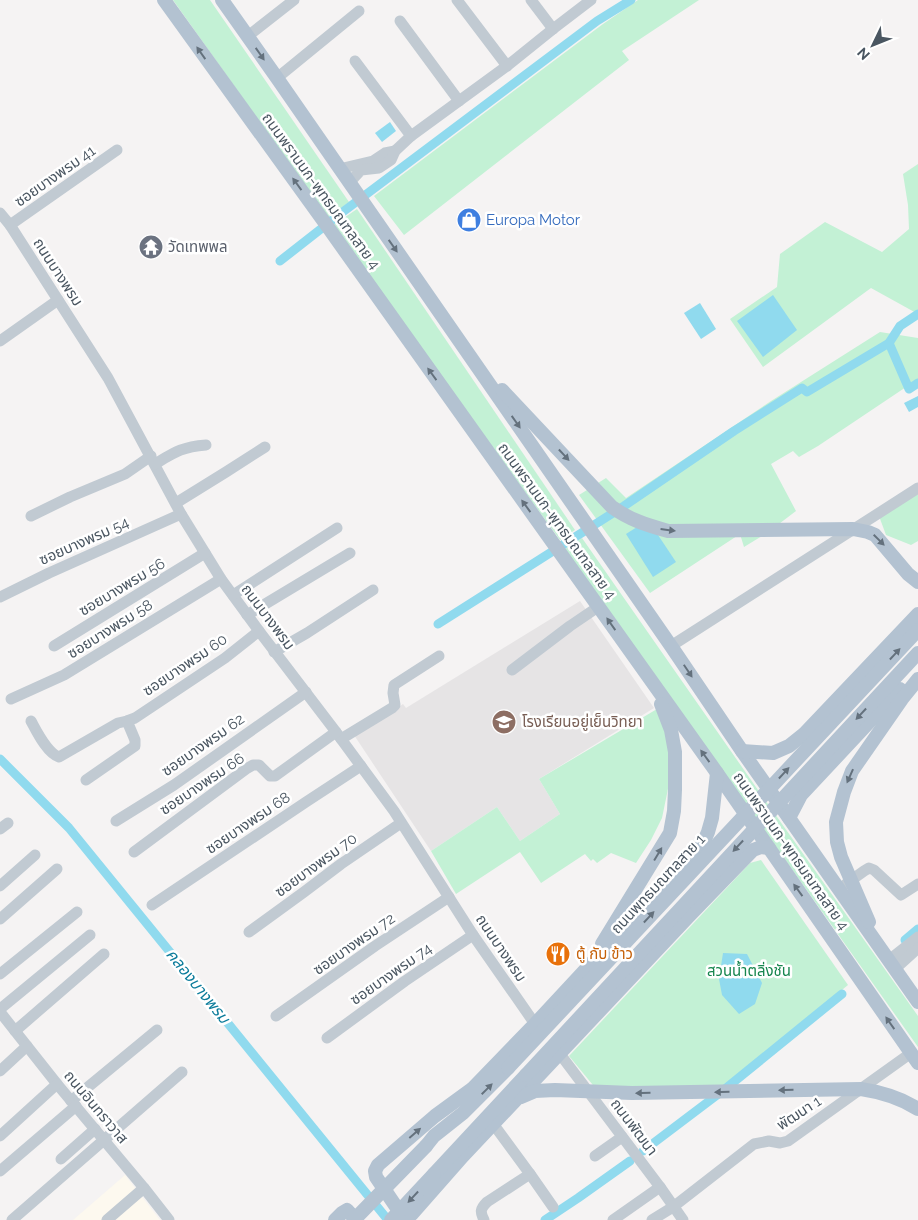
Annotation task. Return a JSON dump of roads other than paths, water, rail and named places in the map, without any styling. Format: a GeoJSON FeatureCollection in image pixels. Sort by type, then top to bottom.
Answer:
{"type":"FeatureCollection","features":[{"type":"Feature","properties":{"kind":"main road","name":"ถนนพรานนก-พุทธมณฑลสาย 4"},"geometry":{"type":"LineString","coordinates":[[164,0],[717,773],[914,1058]]}},
{"type":"Feature","properties":{"kind":"main road","name":"ถนนพรานนก-พุทธมณฑลสาย 4"},"geometry":{"type":"LineString","coordinates":[[222,0],[671,646],[788,818],[918,1002]]}},
{"type":"Feature","properties":{"kind":"main road"},"geometry":{"type":"LineString","coordinates":[[470,356],[617,510],[642,524],[668,531],[853,529],[868,532],[875,535],[908,574],[918,582]]}},
{"type":"Feature","properties":{"kind":"main road"},"geometry":{"type":"LineString","coordinates":[[742,751],[773,753],[789,746],[804,734],[918,614]]}},
{"type":"Feature","properties":{"kind":"main road","name":"ถนนพุทธมณฑลสาย 1"},"geometry":{"type":"LineString","coordinates":[[355,1220],[430,1141],[463,1113],[508,1068],[918,630]]}},
{"type":"Feature","properties":{"kind":"main road"},"geometry":{"type":"LineString","coordinates":[[391,1220],[918,653]]}},
{"type":"Feature","properties":{"kind":"main road"},"geometry":{"type":"LineString","coordinates":[[788,818],[801,795],[918,670]]}},
{"type":"Feature","properties":{"kind":"main road"},"geometry":{"type":"LineString","coordinates":[[880,947],[841,857],[837,842],[836,822],[852,771],[918,678]]}},
{"type":"Feature","properties":{"kind":"main road"},"geometry":{"type":"LineString","coordinates":[[586,970],[670,833],[674,804],[675,752],[671,730],[653,684]]}},
{"type":"Feature","properties":{"kind":"main road"},"geometry":{"type":"LineString","coordinates":[[832,705],[828,717],[830,726],[840,736],[846,738],[855,737]]}},
{"type":"Feature","properties":{"kind":"main road"},"geometry":{"type":"LineString","coordinates":[[430,1141],[472,1089],[703,844],[712,818],[717,773]]}},
{"type":"Feature","properties":{"kind":"main road"},"geometry":{"type":"LineString","coordinates":[[472,1089],[435,1116],[378,1165],[375,1171],[376,1177],[401,1214],[408,1217],[412,1214],[463,1156],[752,850],[761,847],[769,848]]}},
{"type":"Feature","properties":{"kind":"main road"},"geometry":{"type":"LineString","coordinates":[[665,884],[673,881],[686,885],[692,894],[693,903],[689,916]]}},
{"type":"Feature","properties":{"kind":"main road"},"geometry":{"type":"LineString","coordinates":[[519,1098],[535,1091],[555,1090],[632,1093],[861,1089],[882,1092],[918,1109]]}},
{"type":"Feature","properties":{"kind":"main road"},"geometry":{"type":"LineString","coordinates":[[470,1135],[504,1114]]}},
{"type":"Feature","properties":{"kind":"main road"},"geometry":{"type":"LineString","coordinates":[[335,1220],[347,1210],[355,1220]]}},
{"type":"Feature","properties":{"kind":"street"},"geometry":{"type":"LineString","coordinates":[[248,36],[294,0]]}},
{"type":"Feature","properties":{"kind":"street"},"geometry":{"type":"LineString","coordinates":[[457,0],[507,66]]}},
{"type":"Feature","properties":{"kind":"street"},"geometry":{"type":"LineString","coordinates":[[531,0],[553,29]]}},
{"type":"Feature","properties":{"kind":"street"},"geometry":{"type":"LineString","coordinates":[[349,183],[361,170],[379,168],[390,160],[395,151],[411,136],[507,66],[590,0]]}},
{"type":"Feature","properties":{"kind":"street"},"geometry":{"type":"LineString","coordinates":[[277,78],[359,11]]}},
{"type":"Feature","properties":{"kind":"street"},"geometry":{"type":"LineString","coordinates":[[400,21],[459,101]]}},
{"type":"Feature","properties":{"kind":"street"},"geometry":{"type":"LineString","coordinates":[[355,61],[411,136]]}},
{"type":"Feature","properties":{"kind":"street","name":"ซอยบางพรม 41"},"geometry":{"type":"LineString","coordinates":[[10,225],[117,150]]}},
{"type":"Feature","properties":{"kind":"street"},"geometry":{"type":"LineString","coordinates":[[339,168],[373,161],[386,153],[395,151]]}},
{"type":"Feature","properties":{"kind":"street","name":"ถนนบางพรม"},"geometry":{"type":"LineString","coordinates":[[0,213],[10,225],[108,378],[178,508],[221,579],[361,766],[535,1024]]}},
{"type":"Feature","properties":{"kind":"street"},"geometry":{"type":"LineString","coordinates":[[0,341],[58,300]]}},
{"type":"Feature","properties":{"kind":"street"},"geometry":{"type":"LineString","coordinates":[[31,516],[153,460],[184,448],[206,445]]}},
{"type":"Feature","properties":{"kind":"street","name":"ซอยบางพรม 54"},"geometry":{"type":"LineString","coordinates":[[0,597],[178,508],[265,447]]}},
{"type":"Feature","properties":{"kind":"street"},"geometry":{"type":"LineString","coordinates":[[671,646],[918,488]]}},
{"type":"Feature","properties":{"kind":"street"},"geometry":{"type":"LineString","coordinates":[[233,595],[337,528]]}},
{"type":"Feature","properties":{"kind":"street","name":"ซอยบางพรม 56"},"geometry":{"type":"LineString","coordinates":[[54,646],[205,553]]}},
{"type":"Feature","properties":{"kind":"street"},"geometry":{"type":"LineString","coordinates":[[247,615],[350,553]]}},
{"type":"Feature","properties":{"kind":"street","name":"ซอยบางพรม 58"},"geometry":{"type":"LineString","coordinates":[[12,699],[64,675],[221,579]]}},
{"type":"Feature","properties":{"kind":"street"},"geometry":{"type":"LineString","coordinates":[[274,652],[373,590]]}},
{"type":"Feature","properties":{"kind":"street"},"geometry":{"type":"LineString","coordinates":[[512,670],[598,607]]}},
{"type":"Feature","properties":{"kind":"street","name":"ซอยบางพรม 60"},"geometry":{"type":"LineString","coordinates":[[31,721],[50,750],[55,756],[59,757],[118,723],[135,718],[225,658],[259,632]]}},
{"type":"Feature","properties":{"kind":"street"},"geometry":{"type":"LineString","coordinates":[[277,769],[337,733],[392,708],[395,705],[394,685],[439,656]]}},
{"type":"Feature","properties":{"kind":"street","name":"ซอยบางพรม 62"},"geometry":{"type":"LineString","coordinates":[[116,821],[176,783],[306,692]]}},
{"type":"Feature","properties":{"kind":"street"},"geometry":{"type":"LineString","coordinates":[[86,780],[135,746],[135,740],[127,720]]}},
{"type":"Feature","properties":{"kind":"street","name":"ซอยบางพรม 66"},"geometry":{"type":"LineString","coordinates":[[134,852],[246,769],[253,765],[259,765],[270,776],[275,776],[337,733]]}},
{"type":"Feature","properties":{"kind":"street","name":"ซอยบางพรม 68"},"geometry":{"type":"LineString","coordinates":[[152,905],[361,766]]}},
{"type":"Feature","properties":{"kind":"street","name":"ซอยบางพรม 70"},"geometry":{"type":"LineString","coordinates":[[249,932],[341,864],[401,823]]}},
{"type":"Feature","properties":{"kind":"street"},"geometry":{"type":"LineString","coordinates":[[0,886],[35,855]]}},
{"type":"Feature","properties":{"kind":"street"},"geometry":{"type":"LineString","coordinates":[[840,890],[869,868],[874,870],[901,895],[918,884]]}},
{"type":"Feature","properties":{"kind":"street"},"geometry":{"type":"LineString","coordinates":[[0,919],[57,869]]}},
{"type":"Feature","properties":{"kind":"street","name":"ซอยบางพรม 72"},"geometry":{"type":"LineString","coordinates":[[276,1016],[375,946],[449,897]]}},
{"type":"Feature","properties":{"kind":"street"},"geometry":{"type":"LineString","coordinates":[[0,974],[77,912]]}},
{"type":"Feature","properties":{"kind":"street"},"geometry":{"type":"LineString","coordinates":[[0,1011],[90,935]]}},
{"type":"Feature","properties":{"kind":"street","name":"ซอยบางพรม 74"},"geometry":{"type":"LineString","coordinates":[[327,1038],[405,981],[474,935]]}},
{"type":"Feature","properties":{"kind":"street"},"geometry":{"type":"LineString","coordinates":[[892,964],[918,937]]}},
{"type":"Feature","properties":{"kind":"street"},"geometry":{"type":"LineString","coordinates":[[892,964],[918,948]]}},
{"type":"Feature","properties":{"kind":"street"},"geometry":{"type":"LineString","coordinates":[[14,1031],[104,954]]}},
{"type":"Feature","properties":{"kind":"street","name":"ถนนอินทราวาส"},"geometry":{"type":"LineString","coordinates":[[0,1011],[14,1031],[169,1220]]}},
{"type":"Feature","properties":{"kind":"street"},"geometry":{"type":"LineString","coordinates":[[0,1172],[73,1103],[157,1030]]}},
{"type":"Feature","properties":{"kind":"street"},"geometry":{"type":"LineString","coordinates":[[0,1071],[27,1046]]}},
{"type":"Feature","properties":{"kind":"street","name":"ถนนพัฒนา"},"geometry":{"type":"LineString","coordinates":[[560,1054],[683,1220]]}},
{"type":"Feature","properties":{"kind":"street","name":"พัฒนา 1"},"geometry":{"type":"LineString","coordinates":[[652,1220],[673,1207],[754,1144],[769,1141],[780,1143],[788,1141],[861,1089],[914,1058]]}},
{"type":"Feature","properties":{"kind":"street"},"geometry":{"type":"LineString","coordinates":[[12,1220],[182,1072]]}},
{"type":"Feature","properties":{"kind":"street"},"geometry":{"type":"LineString","coordinates":[[0,1136],[57,1084]]}},
{"type":"Feature","properties":{"kind":"street"},"geometry":{"type":"LineString","coordinates":[[494,1125],[553,1207]]}},
{"type":"Feature","properties":{"kind":"street"},"geometry":{"type":"LineString","coordinates":[[61,1159],[95,1129]]}},
{"type":"Feature","properties":{"kind":"street"},"geometry":{"type":"LineString","coordinates":[[595,1156],[622,1137]]}},
{"type":"Feature","properties":{"kind":"street"},"geometry":{"type":"LineString","coordinates":[[484,1220],[480,1213],[481,1207],[530,1174]]}},
{"type":"Feature","properties":{"kind":"street"},"geometry":{"type":"LineString","coordinates":[[613,1220],[660,1187]]}},
{"type":"Feature","properties":{"kind":"street"},"geometry":{"type":"LineString","coordinates":[[107,1220],[144,1188]]}},
{"type":"Feature","properties":{"kind":"water"},"geometry":{"type":"Polygon","coordinates":[[[390,122],[396,131],[382,142],[375,133],[390,122]]]}},
{"type":"Feature","properties":{"kind":"water"},"geometry":{"type":"Polygon","coordinates":[[[773,295],[797,330],[763,357],[737,321],[773,295]]]}},
{"type":"Feature","properties":{"kind":"water"},"geometry":{"type":"Polygon","coordinates":[[[700,303],[716,329],[701,339],[684,313],[700,303]]]}},
{"type":"Feature","properties":{"kind":"water"},"geometry":{"type":"Polygon","coordinates":[[[918,396],[918,407],[909,412],[904,403],[918,396]]]}},
{"type":"Feature","properties":{"kind":"water"},"geometry":{"type":"Polygon","coordinates":[[[648,520],[676,562],[653,577],[626,534],[648,520]]]}},
{"type":"Feature","properties":{"kind":"water"},"geometry":{"type":"Polygon","coordinates":[[[723,953],[747,954],[762,983],[755,1004],[739,1014],[722,995],[719,979],[723,953]]]}},
{"type":"Feature","properties":{"kind":"waterway"},"geometry":{"type":"LineString","coordinates":[[280,261],[597,21],[631,0]]}},
{"type":"Feature","properties":{"kind":"waterway"},"geometry":{"type":"LineString","coordinates":[[889,343],[900,326],[918,314]]}},
{"type":"Feature","properties":{"kind":"waterway"},"geometry":{"type":"LineString","coordinates":[[438,624],[624,506],[734,431],[802,388],[807,392],[889,343],[909,389],[918,383]]}},
{"type":"Feature","properties":{"kind":"waterway","name":"คลองบางพรม"},"geometry":{"type":"LineString","coordinates":[[0,759],[69,828],[388,1220]]}},
{"type":"Feature","properties":{"kind":"waterway"},"geometry":{"type":"LineString","coordinates":[[905,940],[918,929]]}},
{"type":"Feature","properties":{"kind":"waterway"},"geometry":{"type":"LineString","coordinates":[[643,1151],[725,1089],[842,994]]}},
{"type":"Feature","properties":{"kind":"waterway"},"geometry":{"type":"LineString","coordinates":[[545,1220],[630,1161]]}},
{"type":"Feature","properties":{"kind":"place","name":"Europa Motor"},"geometry":{"type":"Point","coordinates":[469,220]}},
{"type":"Feature","properties":{"kind":"place","name":"วัดเทพพล"},"geometry":{"type":"Point","coordinates":[151,247]}},
{"type":"Feature","properties":{"kind":"place","name":"โรงเรียนอยู่เย็นวิทยา"},"geometry":{"type":"Point","coordinates":[504,722]}},
{"type":"Feature","properties":{"kind":"place","name":"ตู้ กับ ข้าว"},"geometry":{"type":"Point","coordinates":[558,954]}},
{"type":"Feature","properties":{"kind":"park label","name":"สวนน้ำตลิ่งชัน"},"geometry":{"type":"Point","coordinates":[749,971]}}]}
